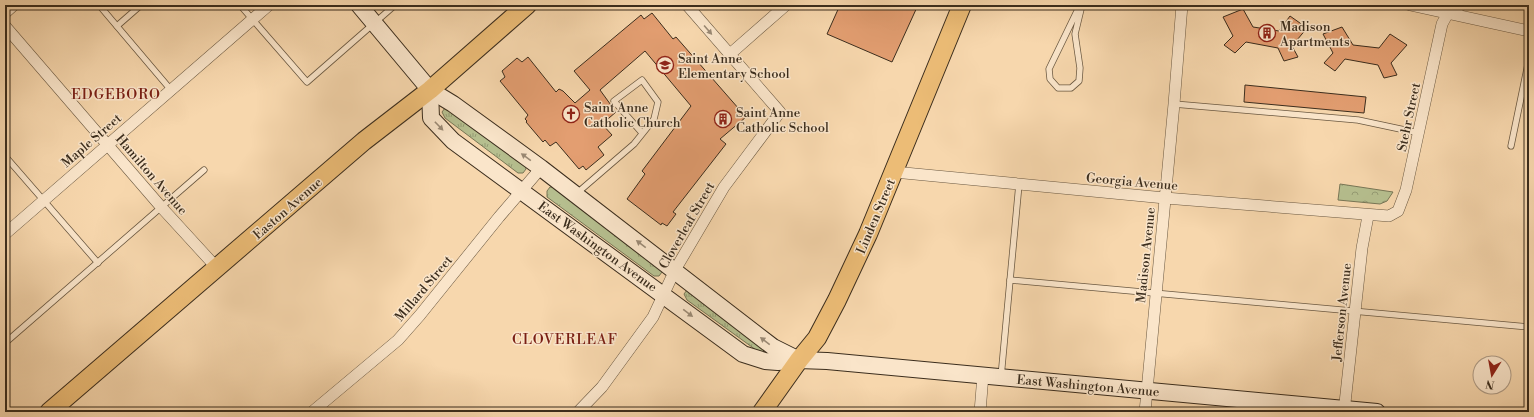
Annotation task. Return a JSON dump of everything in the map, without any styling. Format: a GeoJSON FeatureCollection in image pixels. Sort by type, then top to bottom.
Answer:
{"type":"FeatureCollection","features":[{"type":"Feature","properties":{"kind":"main road","name":"Easton Avenue"},"geometry":{"type":"LineString","coordinates":[[49,412],[364,141],[430,90],[526,5]]}},
{"type":"Feature","properties":{"kind":"main road","name":"Linden Street"},"geometry":{"type":"LineString","coordinates":[[762,412],[799,360],[817,338],[837,300],[868,234],[962,5]]}},
{"type":"Feature","properties":{"kind":"street"},"geometry":{"type":"LineString","coordinates":[[5,13],[14,5]]}},
{"type":"Feature","properties":{"kind":"street","name":"Maple Street"},"geometry":{"type":"LineString","coordinates":[[5,234],[269,5]]}},
{"type":"Feature","properties":{"kind":"street","name":"East Washington Avenue"},"geometry":{"type":"LineString","coordinates":[[359,5],[430,90],[453,104],[541,168],[773,347],[799,360]]}},
{"type":"Feature","properties":{"kind":"street"},"geometry":{"type":"LineString","coordinates":[[687,5],[729,55],[786,5]]}},
{"type":"Feature","properties":{"kind":"street","name":"Madison Avenue"},"geometry":{"type":"LineString","coordinates":[[1145,412],[1182,5]]}},
{"type":"Feature","properties":{"kind":"street"},"geometry":{"type":"LineString","coordinates":[[1410,5],[1529,31]]}},
{"type":"Feature","properties":{"kind":"street"},"geometry":{"type":"LineString","coordinates":[[1448,13],[1461,5]]}},
{"type":"Feature","properties":{"kind":"street","name":"Stehr Street"},"geometry":{"type":"LineString","coordinates":[[1368,216],[1389,216],[1398,211],[1406,190],[1420,133],[1442,24],[1448,13]]}},
{"type":"Feature","properties":{"kind":"street","name":"Hamilton Avenue"},"geometry":{"type":"LineString","coordinates":[[5,26],[162,208],[217,268]]}},
{"type":"Feature","properties":{"kind":"street","name":"Cloverleaf Street"},"geometry":{"type":"LineString","coordinates":[[578,412],[602,387],[652,317],[675,270],[724,187],[780,112],[729,55]]}},
{"type":"Feature","properties":{"kind":"street","name":"East Washington Avenue"},"geometry":{"type":"LineString","coordinates":[[430,90],[431,118],[453,141],[743,354],[765,361],[778,362],[799,360],[983,375],[1377,412]]}},
{"type":"Feature","properties":{"kind":"street","name":"Millard Street"},"geometry":{"type":"LineString","coordinates":[[312,412],[398,340],[541,168]]}},
{"type":"Feature","properties":{"kind":"street","name":"Georgia Avenue"},"geometry":{"type":"LineString","coordinates":[[894,172],[1368,216]]}},
{"type":"Feature","properties":{"kind":"street","name":"Jefferson Avenue"},"geometry":{"type":"LineString","coordinates":[[1344,410],[1362,248],[1368,216]]}},
{"type":"Feature","properties":{"kind":"street"},"geometry":{"type":"LineString","coordinates":[[980,412],[983,375]]}},
{"type":"Feature","properties":{"kind":"lane"},"geometry":{"type":"LineString","coordinates":[[99,5],[171,90]]}},
{"type":"Feature","properties":{"kind":"lane"},"geometry":{"type":"LineString","coordinates":[[118,26],[141,5]]}},
{"type":"Feature","properties":{"kind":"lane"},"geometry":{"type":"LineString","coordinates":[[240,5],[307,82],[395,5]]}},
{"type":"Feature","properties":{"kind":"lane"},"geometry":{"type":"LineString","coordinates":[[1081,5],[1075,34],[1080,68],[1079,81],[1071,88],[1058,88],[1050,79],[1050,69],[1081,5]]}},
{"type":"Feature","properties":{"kind":"lane"},"geometry":{"type":"LineString","coordinates":[[1511,146],[1529,59]]}},
{"type":"Feature","properties":{"kind":"lane"},"geometry":{"type":"LineString","coordinates":[[575,194],[634,144],[642,134],[654,119],[658,102],[642,80],[614,102],[642,134]]}},
{"type":"Feature","properties":{"kind":"lane"},"geometry":{"type":"LineString","coordinates":[[1174,104],[1358,120],[1420,133]]}},
{"type":"Feature","properties":{"kind":"lane"},"geometry":{"type":"LineString","coordinates":[[5,156],[98,263]]}},
{"type":"Feature","properties":{"kind":"lane"},"geometry":{"type":"LineString","coordinates":[[5,343],[204,170]]}},
{"type":"Feature","properties":{"kind":"lane"},"geometry":{"type":"LineString","coordinates":[[1001,377],[1019,184]]}},
{"type":"Feature","properties":{"kind":"lane"},"geometry":{"type":"LineString","coordinates":[[1010,280],[1529,327]]}},
{"type":"Feature","properties":{"kind":"green space"},"geometry":{"type":"Polygon","coordinates":[[[445,108],[525,164],[526,169],[523,173],[518,173],[445,118],[442,112],[445,108]]]}},
{"type":"Feature","properties":{"kind":"green space"},"geometry":{"type":"Polygon","coordinates":[[[1340,184],[1393,192],[1387,201],[1380,204],[1338,200],[1340,184]]]}},
{"type":"Feature","properties":{"kind":"green space"},"geometry":{"type":"Polygon","coordinates":[[[550,187],[556,187],[660,267],[662,272],[659,276],[654,276],[547,197],[547,191],[550,187]]]}},
{"type":"Feature","properties":{"kind":"green space"},"geometry":{"type":"Polygon","coordinates":[[[687,290],[776,356],[763,355],[687,300],[684,294],[687,290]]]}},
{"type":"Feature","properties":{"kind":"building"},"geometry":{"type":"Polygon","coordinates":[[[840,5],[918,5],[892,62],[827,34],[840,5]]]}},
{"type":"Feature","properties":{"kind":"building","name":"Madison Apartments"},"geometry":{"type":"Polygon","coordinates":[[[1243,9],[1253,27],[1279,31],[1290,16],[1307,28],[1292,46],[1298,57],[1284,61],[1278,48],[1246,42],[1235,53],[1224,45],[1233,36],[1223,17],[1243,9]]]}},
{"type":"Feature","properties":{"kind":"building","name":"Saint Anne Catholic School"},"geometry":{"type":"Polygon","coordinates":[[[652,13],[673,39],[676,37],[746,117],[720,139],[726,144],[673,212],[676,214],[667,226],[662,223],[661,225],[627,199],[645,174],[642,171],[691,106],[645,51],[600,90],[616,112],[602,124],[612,135],[598,147],[604,155],[586,170],[583,166],[579,169],[556,142],[550,146],[545,140],[543,142],[526,122],[527,121],[525,119],[528,115],[500,81],[505,77],[502,71],[517,58],[522,62],[528,57],[556,92],[559,89],[563,91],[575,103],[590,90],[574,71],[641,15],[644,19],[652,13]]]}},
{"type":"Feature","properties":{"kind":"building","name":"Madison Apartments"},"geometry":{"type":"Polygon","coordinates":[[[1342,27],[1353,45],[1379,48],[1390,34],[1407,45],[1391,63],[1397,75],[1384,78],[1378,65],[1345,59],[1335,71],[1324,63],[1333,53],[1323,34],[1342,27]]]}},
{"type":"Feature","properties":{"kind":"building"},"geometry":{"type":"Polygon","coordinates":[[[1245,85],[1366,97],[1364,113],[1244,102],[1245,85]]]}},
{"type":"Feature","properties":{"kind":"place","name":"Madison Apartments"},"geometry":{"type":"Point","coordinates":[1267,33]}},
{"type":"Feature","properties":{"kind":"place","name":"Saint Anne Elementary School"},"geometry":{"type":"Point","coordinates":[665,65]}},
{"type":"Feature","properties":{"kind":"place","name":"Saint Anne Catholic Church"},"geometry":{"type":"Point","coordinates":[571,114]}},
{"type":"Feature","properties":{"kind":"place","name":"Saint Anne Catholic School"},"geometry":{"type":"Point","coordinates":[723,119]}},
{"type":"Feature","properties":{"kind":"district","name":"EDGEBORO"},"geometry":{"type":"Point","coordinates":[116,94]}},
{"type":"Feature","properties":{"kind":"district","name":"CLOVERLEAF"},"geometry":{"type":"Point","coordinates":[565,339]}}]}
